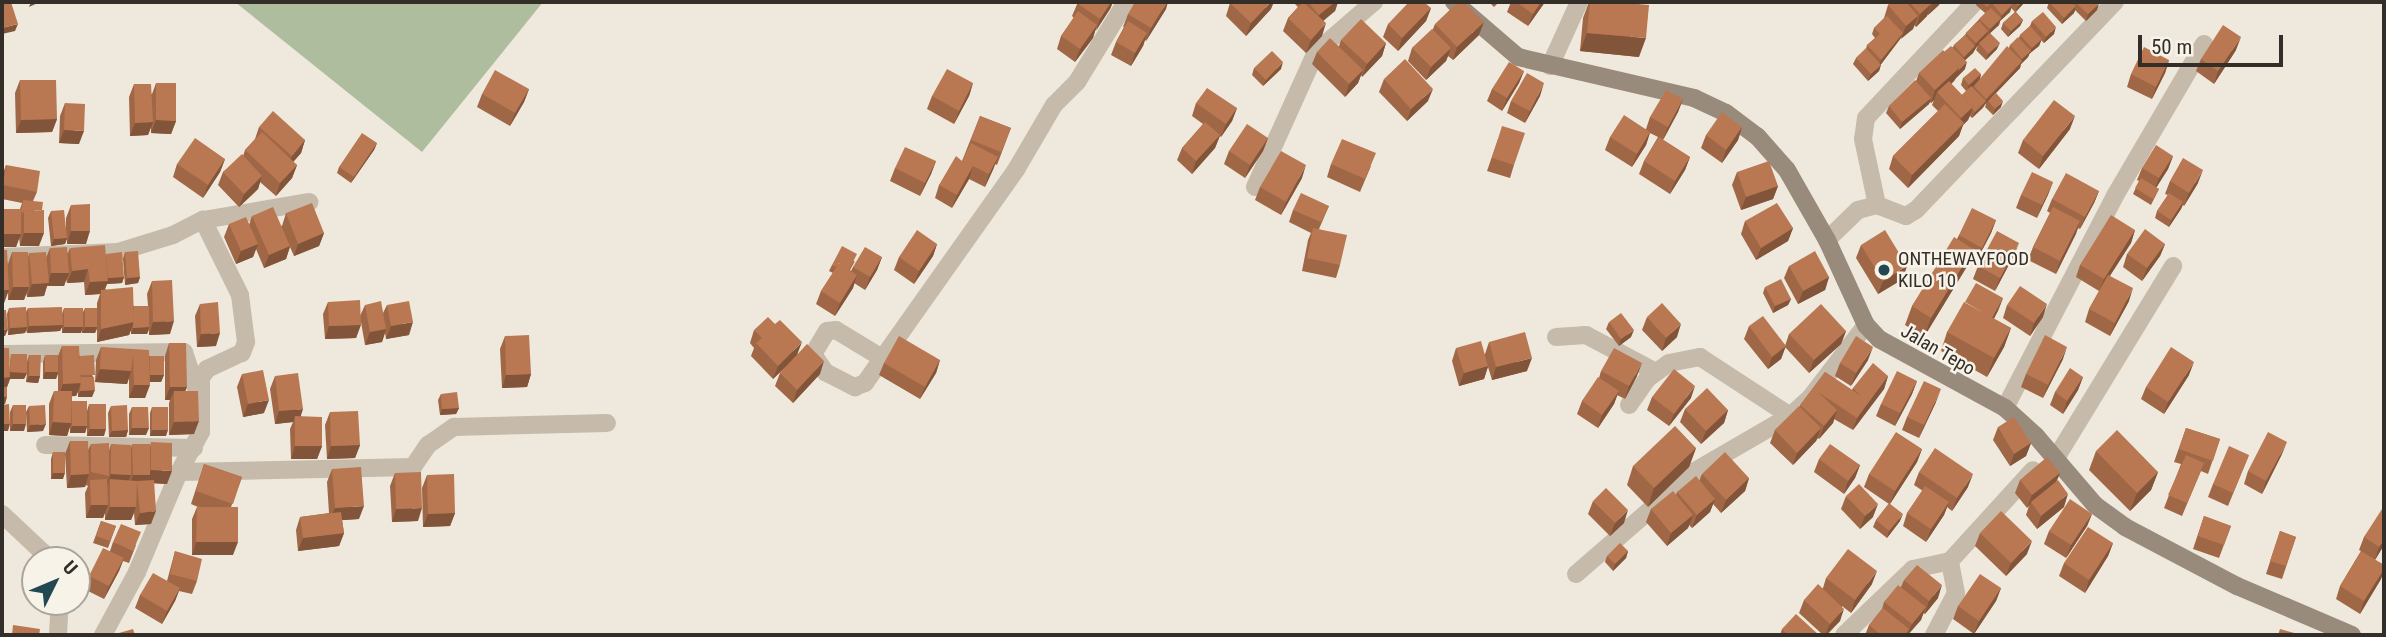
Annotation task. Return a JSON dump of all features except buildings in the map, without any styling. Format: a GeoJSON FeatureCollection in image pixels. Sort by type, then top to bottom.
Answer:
{"type":"FeatureCollection","features":[{"type":"Feature","properties":{"kind":"street"},"geometry":{"type":"LineString","coordinates":[[882,358],[905,332],[1017,168],[1054,105],[1077,82],[1126,2]]}},
{"type":"Feature","properties":{"kind":"street"},"geometry":{"type":"LineString","coordinates":[[1255,187],[1316,51],[1374,2]]}},
{"type":"Feature","properties":{"kind":"street","name":"Jalan Tepo"},"geometry":{"type":"LineString","coordinates":[[1454,2],[1497,43],[1518,57],[1694,98],[1726,113],[1757,136],[1787,170],[1827,240],[1866,325],[1894,351],[2005,408],[2056,459],[2095,505],[2124,527],[2237,586],[2352,635]]}},
{"type":"Feature","properties":{"kind":"street"},"geometry":{"type":"LineString","coordinates":[[1550,66],[1579,2]]}},
{"type":"Feature","properties":{"kind":"street"},"geometry":{"type":"LineString","coordinates":[[1877,205],[1863,139],[1866,118],[1975,2]]}},
{"type":"Feature","properties":{"kind":"street"},"geometry":{"type":"LineString","coordinates":[[1827,240],[1858,210],[1877,205],[1906,216],[1916,210],[2115,2]]}},
{"type":"Feature","properties":{"kind":"street"},"geometry":{"type":"LineString","coordinates":[[2005,408],[2116,194],[2204,44]]}},
{"type":"Feature","properties":{"kind":"street"},"geometry":{"type":"LineString","coordinates":[[2,257],[118,252],[203,220],[309,202]]}},
{"type":"Feature","properties":{"kind":"street"},"geometry":{"type":"LineString","coordinates":[[199,395],[207,369],[242,353],[246,342],[240,295],[203,220]]}},
{"type":"Feature","properties":{"kind":"street"},"geometry":{"type":"LineString","coordinates":[[1844,635],[1913,569],[1950,561],[2032,470],[2056,459],[2173,266]]}},
{"type":"Feature","properties":{"kind":"street"},"geometry":{"type":"LineString","coordinates":[[1576,574],[1695,471],[1790,416],[1810,398],[1866,325]]}},
{"type":"Feature","properties":{"kind":"street"},"geometry":{"type":"LineString","coordinates":[[1556,337],[1586,335],[1656,372]]}},
{"type":"Feature","properties":{"kind":"street"},"geometry":{"type":"LineString","coordinates":[[2,354],[184,352],[199,395],[202,425],[194,449],[179,472],[132,581],[103,635]]}},
{"type":"Feature","properties":{"kind":"street"},"geometry":{"type":"LineString","coordinates":[[1629,405],[1656,372],[1681,357],[1700,357],[1790,416]]}},
{"type":"Feature","properties":{"kind":"street"},"geometry":{"type":"LineString","coordinates":[[179,472],[413,467],[428,445],[454,427],[607,423]]}},
{"type":"Feature","properties":{"kind":"street"},"geometry":{"type":"LineString","coordinates":[[45,445],[194,449]]}},
{"type":"Feature","properties":{"kind":"street"},"geometry":{"type":"LineString","coordinates":[[2,514],[36,546]]}},
{"type":"Feature","properties":{"kind":"street"},"geometry":{"type":"LineString","coordinates":[[1934,635],[1956,593],[1950,561]]}},
{"type":"Feature","properties":{"kind":"street"},"geometry":{"type":"LineString","coordinates":[[58,635],[59,616]]}},
{"type":"Feature","properties":{"kind":"green space"},"geometry":{"type":"Polygon","coordinates":[[[235,2],[543,2],[422,152],[235,2]]]}},
{"type":"Feature","properties":{"kind":"place","name":"ONTHEWAYFOOD KILO 10"},"geometry":{"type":"Point","coordinates":[1884,270]}}]}
